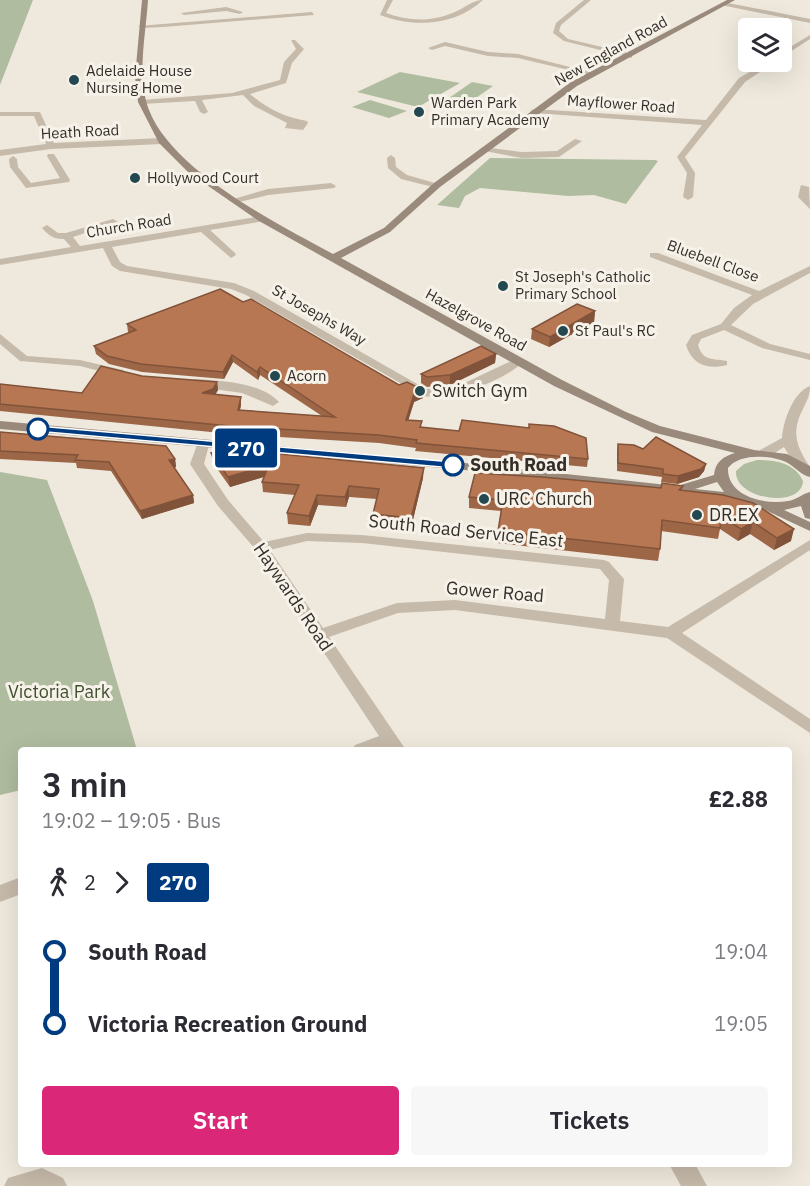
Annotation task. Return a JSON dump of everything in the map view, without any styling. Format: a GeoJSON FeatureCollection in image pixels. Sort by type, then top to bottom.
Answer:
{"type":"FeatureCollection","features":[{"type":"Feature","properties":{"kind":"main road"},"geometry":{"type":"LineString","coordinates":[[142,102],[138,89],[141,26],[145,0]]}},
{"type":"Feature","properties":{"kind":"main road","name":"New England Road"},"geometry":{"type":"LineString","coordinates":[[333,258],[364,244],[387,230],[436,185],[534,111],[574,84],[732,0]]}},
{"type":"Feature","properties":{"kind":"main road","name":"Hazelgrove Road"},"geometry":{"type":"LineString","coordinates":[[142,102],[162,141],[191,171],[262,219],[517,362],[622,415],[656,429],[751,453]]}},
{"type":"Feature","properties":{"kind":"main road"},"geometry":{"type":"LineString","coordinates":[[0,425],[203,445],[345,454],[676,489],[783,506],[808,498],[810,515]]}},
{"type":"Feature","properties":{"kind":"main road","name":"Hazelgrove Road"},"geometry":{"type":"LineString","coordinates":[[681,434],[711,450],[723,471],[725,485],[748,501]]}},
{"type":"Feature","properties":{"kind":"main road"},"geometry":{"type":"LineString","coordinates":[[676,489],[723,471],[740,455],[751,453],[765,453],[792,460],[806,470]]}},
{"type":"Feature","properties":{"kind":"main road"},"geometry":{"type":"LineString","coordinates":[[748,501],[810,527]]}},
{"type":"Feature","properties":{"kind":"street"},"geometry":{"type":"LineString","coordinates":[[390,0],[382,14],[391,19],[421,22],[453,15],[480,0]]}},
{"type":"Feature","properties":{"kind":"street"},"geometry":{"type":"LineString","coordinates":[[588,0],[558,24],[555,32],[566,40],[629,56]]}},
{"type":"Feature","properties":{"kind":"street"},"geometry":{"type":"LineString","coordinates":[[723,4],[810,21]]}},
{"type":"Feature","properties":{"kind":"street"},"geometry":{"type":"LineString","coordinates":[[184,12],[226,9],[242,12],[243,17]]}},
{"type":"Feature","properties":{"kind":"street"},"geometry":{"type":"LineString","coordinates":[[141,26],[182,25],[243,17],[312,13]]}},
{"type":"Feature","properties":{"kind":"street"},"geometry":{"type":"LineString","coordinates":[[792,48],[809,37]]}},
{"type":"Feature","properties":{"kind":"street"},"geometry":{"type":"LineString","coordinates":[[142,102],[245,93],[283,81],[288,62],[300,49],[296,43]]}},
{"type":"Feature","properties":{"kind":"street"},"geometry":{"type":"LineString","coordinates":[[432,48],[445,44],[594,74]]}},
{"type":"Feature","properties":{"kind":"street"},"geometry":{"type":"LineString","coordinates":[[476,59],[488,54]]}},
{"type":"Feature","properties":{"kind":"street"},"geometry":{"type":"LineString","coordinates":[[688,197],[691,173],[681,157],[742,80],[755,72]]}},
{"type":"Feature","properties":{"kind":"street"},"geometry":{"type":"LineString","coordinates":[[245,93],[257,104],[292,122]]}},
{"type":"Feature","properties":{"kind":"street"},"geometry":{"type":"LineString","coordinates":[[197,97],[204,112]]}},
{"type":"Feature","properties":{"kind":"street","name":"Mayflower Road"},"geometry":{"type":"LineString","coordinates":[[534,111],[707,123]]}},
{"type":"Feature","properties":{"kind":"street"},"geometry":{"type":"LineString","coordinates":[[0,114],[37,114],[51,151],[66,180],[29,186],[14,167],[13,159]]}},
{"type":"Feature","properties":{"kind":"street","name":"Heath Road"},"geometry":{"type":"LineString","coordinates":[[3,152],[73,151],[78,145],[162,141]]}},
{"type":"Feature","properties":{"kind":"street"},"geometry":{"type":"LineString","coordinates":[[483,150],[522,155],[559,154],[578,141]]}},
{"type":"Feature","properties":{"kind":"street"},"geometry":{"type":"LineString","coordinates":[[3,152],[13,159],[51,151]]}},
{"type":"Feature","properties":{"kind":"street"},"geometry":{"type":"LineString","coordinates":[[391,158],[392,168],[404,177],[436,185]]}},
{"type":"Feature","properties":{"kind":"street"},"geometry":{"type":"LineString","coordinates":[[235,200],[268,192],[331,186]]}},
{"type":"Feature","properties":{"kind":"street"},"geometry":{"type":"LineString","coordinates":[[804,187],[803,198],[810,206]]}},
{"type":"Feature","properties":{"kind":"street","name":"Church Road"},"geometry":{"type":"LineString","coordinates":[[0,262],[262,219]]}},
{"type":"Feature","properties":{"kind":"street"},"geometry":{"type":"LineString","coordinates":[[47,228],[56,236],[67,236],[113,222]]}},
{"type":"Feature","properties":{"kind":"street"},"geometry":{"type":"LineString","coordinates":[[202,228],[231,255]]}},
{"type":"Feature","properties":{"kind":"street"},"geometry":{"type":"LineString","coordinates":[[67,236],[77,249]]}},
{"type":"Feature","properties":{"kind":"street","name":"St Josephs Way"},"geometry":{"type":"LineString","coordinates":[[106,245],[116,264],[124,270],[234,286],[245,290],[423,392],[445,395],[458,391],[517,362]]}},
{"type":"Feature","properties":{"kind":"street","name":"Bluebell Close"},"geometry":{"type":"LineString","coordinates":[[654,255],[761,295]]}},
{"type":"Feature","properties":{"kind":"street"},"geometry":{"type":"LineString","coordinates":[[723,363],[713,365],[697,357],[692,345],[696,337],[725,326],[731,315],[794,274],[810,269]]}},
{"type":"Feature","properties":{"kind":"street"},"geometry":{"type":"LineString","coordinates":[[725,326],[739,334],[788,353],[810,357]]}},
{"type":"Feature","properties":{"kind":"street"},"geometry":{"type":"LineString","coordinates":[[0,337],[24,358],[80,363],[130,375]]}},
{"type":"Feature","properties":{"kind":"street"},"geometry":{"type":"LineString","coordinates":[[185,382],[231,386],[262,395],[273,402]]}},
{"type":"Feature","properties":{"kind":"street"},"geometry":{"type":"LineString","coordinates":[[806,470],[793,452],[788,440],[794,414],[810,390]]}},
{"type":"Feature","properties":{"kind":"street"},"geometry":{"type":"LineString","coordinates":[[765,453],[788,440]]}},
{"type":"Feature","properties":{"kind":"street","name":"Haywards Road"},"geometry":{"type":"LineString","coordinates":[[203,445],[197,464],[223,503],[261,548],[394,744]]}},
{"type":"Feature","properties":{"kind":"street","name":"South Road Service East"},"geometry":{"type":"LineString","coordinates":[[261,548],[307,537],[362,539],[604,565],[617,579],[612,625]]}},
{"type":"Feature","properties":{"kind":"street"},"geometry":{"type":"LineString","coordinates":[[671,633],[810,544]]}},
{"type":"Feature","properties":{"kind":"street","name":"Gower Road"},"geometry":{"type":"LineString","coordinates":[[319,635],[397,608],[455,605],[671,633],[810,727]]}},
{"type":"Feature","properties":{"kind":"street"},"geometry":{"type":"LineString","coordinates":[[378,747],[394,744]]}},
{"type":"Feature","properties":{"kind":"street"},"geometry":{"type":"LineString","coordinates":[[0,894],[18,886]]}},
{"type":"Feature","properties":{"kind":"street"},"geometry":{"type":"LineString","coordinates":[[683,1167],[695,1186]]}},
{"type":"Feature","properties":{"kind":"street"},"geometry":{"type":"LineString","coordinates":[[16,1186],[42,1180],[55,1186]]}},
{"type":"Feature","properties":{"kind":"green space"},"geometry":{"type":"Polygon","coordinates":[[[0,0],[33,0],[0,85],[0,0]]]}},
{"type":"Feature","properties":{"kind":"green space"},"geometry":{"type":"Polygon","coordinates":[[[400,72],[460,83],[418,107],[357,92],[400,72]]]}},
{"type":"Feature","properties":{"kind":"green space"},"geometry":{"type":"Polygon","coordinates":[[[472,82],[493,86],[460,109],[439,105],[472,82]]]}},
{"type":"Feature","properties":{"kind":"green space"},"geometry":{"type":"Polygon","coordinates":[[[370,100],[407,111],[389,118],[352,107],[370,100]]]}},
{"type":"Feature","properties":{"kind":"green space"},"geometry":{"type":"Polygon","coordinates":[[[490,158],[658,161],[626,204],[594,195],[568,196],[480,188],[465,196],[459,208],[437,205],[490,158]]]}},
{"type":"Feature","properties":{"kind":"green space"},"geometry":{"type":"Polygon","coordinates":[[[757,460],[790,466],[803,481],[799,490],[791,496],[780,498],[756,494],[745,488],[738,481],[736,471],[744,464],[757,460]]]}},
{"type":"Feature","properties":{"kind":"green space","name":"Victoria Park"},"geometry":{"type":"Polygon","coordinates":[[[0,472],[47,480],[93,601],[136,747],[18,747],[18,791],[0,795],[0,472]]]}},
{"type":"Feature","properties":{"kind":"building"},"geometry":{"type":"Polygon","coordinates":[[[220,289],[243,302],[251,299],[399,385],[407,382],[423,390],[414,394],[406,420],[422,421],[420,427],[459,431],[462,420],[529,428],[529,424],[554,426],[586,438],[588,459],[416,443],[417,440],[378,435],[230,426],[0,404],[0,384],[82,393],[101,366],[142,376],[217,382],[213,389],[202,393],[241,397],[238,410],[335,417],[260,367],[257,372],[232,355],[223,372],[141,364],[107,356],[94,346],[136,330],[127,324],[220,289]]]}},
{"type":"Feature","properties":{"kind":"building"},"geometry":{"type":"Polygon","coordinates":[[[577,304],[595,311],[550,337],[532,329],[577,304]]]}},
{"type":"Feature","properties":{"kind":"building"},"geometry":{"type":"Polygon","coordinates":[[[481,346],[496,354],[450,375],[427,377],[421,374],[481,346]]]}},
{"type":"Feature","properties":{"kind":"building"},"geometry":{"type":"Polygon","coordinates":[[[0,432],[166,446],[175,459],[169,460],[193,495],[140,511],[109,462],[75,460],[78,455],[0,451],[0,432]]]}},
{"type":"Feature","properties":{"kind":"building"},"geometry":{"type":"Polygon","coordinates":[[[656,437],[706,464],[701,469],[678,476],[663,474],[663,469],[618,463],[618,444],[634,445],[643,449],[656,437]]]}},
{"type":"Feature","properties":{"kind":"building"},"geometry":{"type":"Polygon","coordinates":[[[228,449],[424,468],[411,518],[373,514],[379,489],[349,486],[345,497],[317,495],[309,516],[287,513],[299,485],[262,482],[269,465],[228,477],[211,453],[228,449]]]}},
{"type":"Feature","properties":{"kind":"building"},"geometry":{"type":"Polygon","coordinates":[[[475,473],[661,488],[662,483],[683,486],[679,490],[723,495],[753,503],[794,529],[777,538],[753,522],[741,529],[721,516],[720,528],[662,520],[660,549],[498,531],[503,500],[469,497],[475,473]]]}},
{"type":"Feature","properties":{"kind":"bus line","name":"270"},"geometry":{"type":"LineString","coordinates":[[38,429],[453,465]]}},
{"type":"Feature","properties":{"kind":"place","name":"Adelaide House Nursing Home"},"geometry":{"type":"Point","coordinates":[74,80]}},
{"type":"Feature","properties":{"kind":"place","name":"Warden Park Primary Academy"},"geometry":{"type":"Point","coordinates":[419,112]}},
{"type":"Feature","properties":{"kind":"place","name":"Hollywood Court"},"geometry":{"type":"Point","coordinates":[135,178]}},
{"type":"Feature","properties":{"kind":"place","name":"St Joseph's Catholic Primary School"},"geometry":{"type":"Point","coordinates":[503,286]}},
{"type":"Feature","properties":{"kind":"place","name":"St Paul's RC"},"geometry":{"type":"Point","coordinates":[563,331]}},
{"type":"Feature","properties":{"kind":"place","name":"Acorn"},"geometry":{"type":"Point","coordinates":[275,376]}},
{"type":"Feature","properties":{"kind":"place","name":"Switch Gym"},"geometry":{"type":"Point","coordinates":[420,391]}},
{"type":"Feature","properties":{"kind":"place","name":"South Road"},"geometry":{"type":"Point","coordinates":[453,465]}},
{"type":"Feature","properties":{"kind":"place","name":"URC Church"},"geometry":{"type":"Point","coordinates":[484,499]}},
{"type":"Feature","properties":{"kind":"place","name":"DR.EX"},"geometry":{"type":"Point","coordinates":[697,515]}}]}
